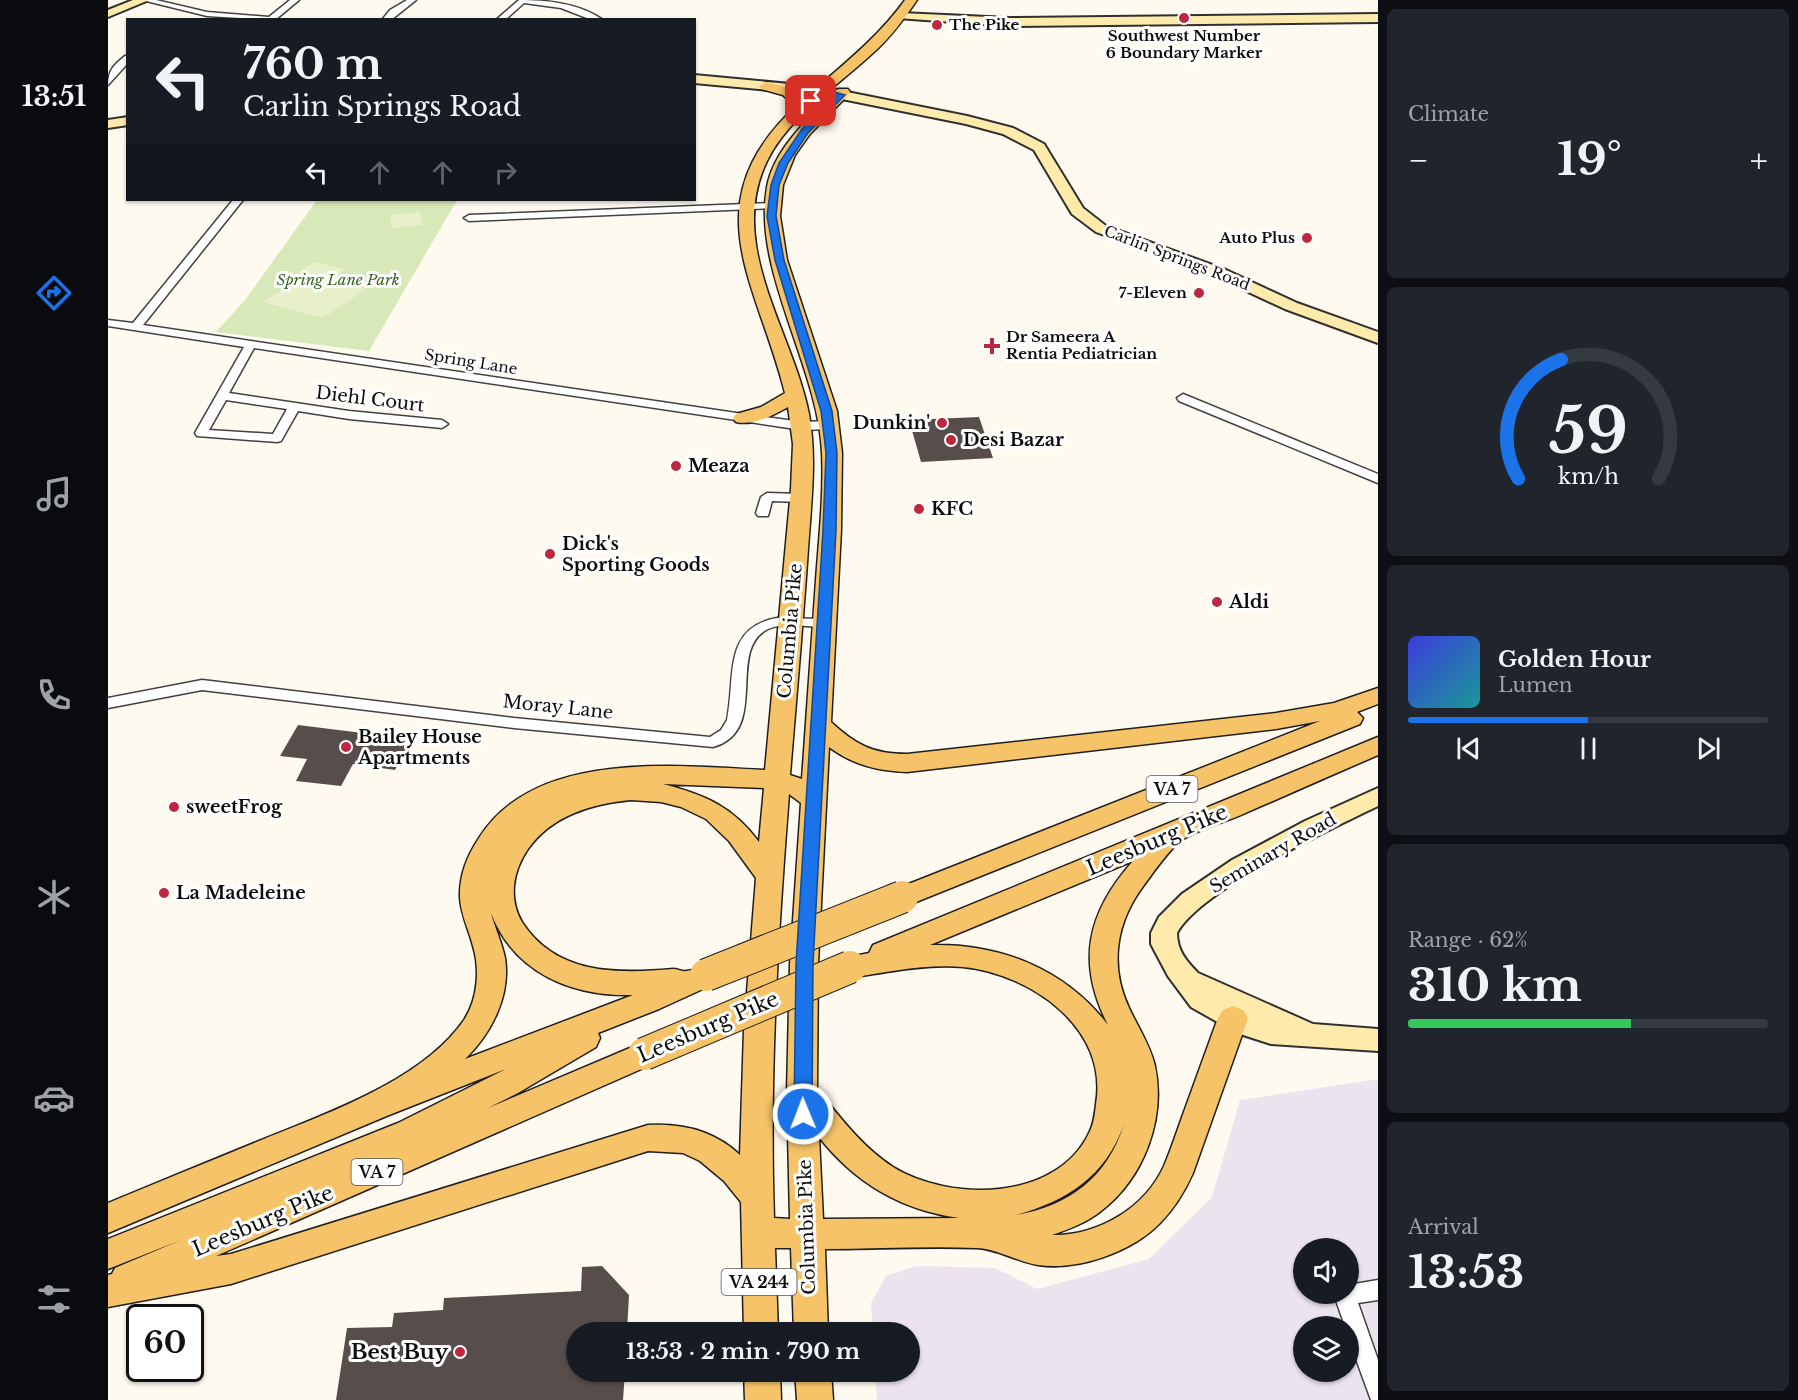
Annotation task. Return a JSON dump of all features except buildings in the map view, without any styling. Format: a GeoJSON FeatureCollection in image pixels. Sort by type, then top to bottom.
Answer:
{"type":"FeatureCollection","features":[{"type":"Feature","properties":{"kind":"main road","name":"Columbia Pike"},"geometry":{"type":"LineString","coordinates":[[761,1322],[757,1199],[758,1050],[777,780],[801,498],[802,426],[750,252],[745,207],[752,179],[764,154],[779,132],[867,51],[905,9]]}},
{"type":"Feature","properties":{"kind":"main road"},"geometry":{"type":"LineString","coordinates":[[908,31],[922,10]]}},
{"type":"Feature","properties":{"kind":"main road"},"geometry":{"type":"LineString","coordinates":[[766,86],[793,94],[803,108]]}},
{"type":"Feature","properties":{"kind":"main road","name":"Columbia Pike"},"geometry":{"type":"LineString","coordinates":[[811,1322],[802,1092],[804,964],[832,483],[830,425],[779,260],[772,225],[772,206],[777,178],[792,149],[805,131],[846,90]]}},
{"type":"Feature","properties":{"kind":"main road"},"geometry":{"type":"LineString","coordinates":[[743,418],[768,411],[794,396]]}},
{"type":"Feature","properties":{"kind":"main road"},"geometry":{"type":"LineString","coordinates":[[819,725],[838,742],[861,756],[885,763],[908,763],[1276,721],[1337,710],[1378,696]]}},
{"type":"Feature","properties":{"kind":"main road","name":"VA 7"},"geometry":{"type":"LineString","coordinates":[[108,1218],[652,992],[706,975],[1378,707]]}},
{"type":"Feature","properties":{"kind":"main road","name":"Leesburg Pike"},"geometry":{"type":"LineString","coordinates":[[108,1289],[644,1054],[1378,746]]}},
{"type":"Feature","properties":{"kind":"main road"},"geometry":{"type":"LineString","coordinates":[[378,1106],[456,1050],[482,1015],[490,992],[492,969],[488,947],[478,924],[474,904],[474,883],[479,864],[488,845],[501,827],[518,812],[557,789],[607,776],[634,774],[777,780],[797,787],[814,800]]}},
{"type":"Feature","properties":{"kind":"main road"},"geometry":{"type":"LineString","coordinates":[[652,992],[595,981],[559,971],[541,962],[525,949],[513,933],[504,913],[500,895],[501,876],[506,861],[517,843],[535,824],[554,812],[597,796],[650,792],[682,797],[706,808],[726,822],[752,852],[770,879]]}},
{"type":"Feature","properties":{"kind":"main road"},"geometry":{"type":"LineString","coordinates":[[758,1233],[1013,1231],[1065,1216],[1092,1199],[1117,1175],[1133,1150],[1142,1124],[1144,1104],[1140,1066],[1131,1039],[1112,1003],[1104,978],[1102,944],[1107,921],[1117,903],[1132,881],[1172,834]]}},
{"type":"Feature","properties":{"kind":"main road"},"geometry":{"type":"LineString","coordinates":[[802,1092],[832,1130],[868,1167],[895,1185],[915,1194],[950,1204],[995,1204],[1041,1193],[1066,1180],[1086,1163],[1106,1133],[1113,1110],[1115,1086],[1111,1062],[1103,1040],[1089,1020],[1053,987],[1003,964],[974,958],[923,956],[850,967]]}},
{"type":"Feature","properties":{"kind":"main road"},"geometry":{"type":"LineString","coordinates":[[108,1254],[409,1132],[507,1084],[652,992]]}},
{"type":"Feature","properties":{"kind":"main road"},"geometry":{"type":"LineString","coordinates":[[977,1233],[1027,1248],[1058,1251],[1087,1246],[1115,1236],[1144,1216],[1163,1196],[1178,1173],[1233,1018]]}},
{"type":"Feature","properties":{"kind":"main road"},"geometry":{"type":"LineString","coordinates":[[108,1289],[231,1269],[648,1138],[677,1137],[706,1148],[738,1173],[757,1199]]}},
{"type":"Feature","properties":{"kind":"main road"},"geometry":{"type":"LineString","coordinates":[[108,1212],[145,1203]]}},
{"type":"Feature","properties":{"kind":"main road"},"geometry":{"type":"LineString","coordinates":[[762,1382],[763,1400]]}},
{"type":"Feature","properties":{"kind":"main road"},"geometry":{"type":"LineString","coordinates":[[814,1382],[815,1400]]}},
{"type":"Feature","properties":{"kind":"street"},"geometry":{"type":"LineString","coordinates":[[108,14],[145,0],[207,14],[257,18]]}},
{"type":"Feature","properties":{"kind":"street"},"geometry":{"type":"LineString","coordinates":[[271,18],[295,0]]}},
{"type":"Feature","properties":{"kind":"street"},"geometry":{"type":"LineString","coordinates":[[388,18],[412,0]]}},
{"type":"Feature","properties":{"kind":"street"},"geometry":{"type":"LineString","coordinates":[[502,18],[522,1],[573,7],[595,18]]}},
{"type":"Feature","properties":{"kind":"street"},"geometry":{"type":"LineString","coordinates":[[905,9],[1020,17],[1378,11]]}},
{"type":"Feature","properties":{"kind":"street"},"geometry":{"type":"LineString","coordinates":[[922,10],[1010,22],[1378,18]]}},
{"type":"Feature","properties":{"kind":"street"},"geometry":{"type":"LineString","coordinates":[[198,18],[207,14]]}},
{"type":"Feature","properties":{"kind":"street"},"geometry":{"type":"LineString","coordinates":[[108,82],[116,68],[126,60]]}},
{"type":"Feature","properties":{"kind":"street","name":"Carlin Springs Road"},"geometry":{"type":"LineString","coordinates":[[696,79],[822,91],[846,90],[983,123],[1020,135],[1044,153],[1072,205],[1089,222],[1117,235],[1220,273],[1291,306],[1378,338]]}},
{"type":"Feature","properties":{"kind":"street"},"geometry":{"type":"LineString","coordinates":[[108,124],[126,121]]}},
{"type":"Feature","properties":{"kind":"street"},"geometry":{"type":"LineString","coordinates":[[135,327],[237,201]]}},
{"type":"Feature","properties":{"kind":"street"},"geometry":{"type":"LineString","coordinates":[[469,218],[772,206]]}},
{"type":"Feature","properties":{"kind":"street","name":"Spring Lane"},"geometry":{"type":"LineString","coordinates":[[108,323],[743,418],[802,426],[830,425]]}},
{"type":"Feature","properties":{"kind":"street","name":"Diehl Court"},"geometry":{"type":"LineString","coordinates":[[251,344],[224,396],[201,433],[277,438],[294,408]]}},
{"type":"Feature","properties":{"kind":"street","name":"Diehl Court"},"geometry":{"type":"LineString","coordinates":[[224,396],[392,421],[442,424]]}},
{"type":"Feature","properties":{"kind":"street"},"geometry":{"type":"LineString","coordinates":[[1183,398],[1378,479]]}},
{"type":"Feature","properties":{"kind":"street"},"geometry":{"type":"LineString","coordinates":[[764,513],[766,497],[801,498]]}},
{"type":"Feature","properties":{"kind":"street","name":"Moray Lane"},"geometry":{"type":"LineString","coordinates":[[108,703],[202,685],[514,723],[710,742],[725,737],[733,727],[743,650],[748,640],[761,626],[790,622],[824,623]]}},
{"type":"Feature","properties":{"kind":"street","name":"Seminary Road"},"geometry":{"type":"LineString","coordinates":[[1378,796],[1314,827],[1241,867],[1191,901],[1172,920],[1164,933],[1167,954],[1204,1002],[1233,1018],[1271,1033],[1378,1040]]}},
{"type":"Feature","properties":{"kind":"street","name":"Seminary Road"},"geometry":{"type":"LineString","coordinates":[[1188,980],[1308,1034]]}},
{"type":"Feature","properties":{"kind":"street"},"geometry":{"type":"LineString","coordinates":[[1378,1290],[1345,1295],[1378,1392]]}},
{"type":"Feature","properties":{"kind":"shaded area"},"geometry":{"type":"Polygon","coordinates":[[[1378,1079],[1378,1400],[877,1400],[876,1382],[920,1382],[920,1322],[872,1322],[871,1303],[886,1276],[916,1266],[995,1268],[1037,1289],[1149,1259],[1212,1197],[1240,1100],[1378,1079]]]}},
{"type":"Feature","properties":{"kind":"green space","name":"Spring Lane Park"},"geometry":{"type":"Polygon","coordinates":[[[316,201],[456,201],[369,351],[216,332],[245,300],[316,201]]]}},
{"type":"Feature","properties":{"kind":"green space"},"geometry":{"type":"Polygon","coordinates":[[[420,212],[423,225],[392,228],[390,215],[420,212]]]}},
{"type":"Feature","properties":{"kind":"green space"},"geometry":{"type":"Polygon","coordinates":[[[314,262],[345,269],[331,280],[366,289],[323,318],[263,302],[306,275],[299,272],[314,262]]]}},
{"type":"Feature","properties":{"kind":"place","name":"Southwest Number 6 Boundary Marker"},"geometry":{"type":"Point","coordinates":[1184,18]}},
{"type":"Feature","properties":{"kind":"place","name":"The Pike"},"geometry":{"type":"Point","coordinates":[937,25]}},
{"type":"Feature","properties":{"kind":"place","name":"Auto Plus"},"geometry":{"type":"Point","coordinates":[1307,238]}},
{"type":"Feature","properties":{"kind":"place","name":"7-Eleven"},"geometry":{"type":"Point","coordinates":[1199,293]}},
{"type":"Feature","properties":{"kind":"place","name":"Dr Sameera A Rentia Pediatrician"},"geometry":{"type":"Point","coordinates":[992,346]}},
{"type":"Feature","properties":{"kind":"place","name":"Dunkin'"},"geometry":{"type":"Point","coordinates":[942,423]}},
{"type":"Feature","properties":{"kind":"place","name":"Desi Bazar"},"geometry":{"type":"Point","coordinates":[951,440]}},
{"type":"Feature","properties":{"kind":"place","name":"Meaza"},"geometry":{"type":"Point","coordinates":[676,466]}},
{"type":"Feature","properties":{"kind":"place","name":"KFC"},"geometry":{"type":"Point","coordinates":[919,509]}},
{"type":"Feature","properties":{"kind":"place","name":"Dick's Sporting Goods"},"geometry":{"type":"Point","coordinates":[550,554]}},
{"type":"Feature","properties":{"kind":"place","name":"Aldi"},"geometry":{"type":"Point","coordinates":[1217,602]}},
{"type":"Feature","properties":{"kind":"place","name":"Bailey House Apartments"},"geometry":{"type":"Point","coordinates":[346,747]}},
{"type":"Feature","properties":{"kind":"place","name":"sweetFrog"},"geometry":{"type":"Point","coordinates":[174,807]}},
{"type":"Feature","properties":{"kind":"place","name":"La Madeleine"},"geometry":{"type":"Point","coordinates":[164,893]}},
{"type":"Feature","properties":{"kind":"place","name":"Best Buy"},"geometry":{"type":"Point","coordinates":[460,1352]}},
{"type":"Feature","properties":{"kind":"route"},"geometry":{"type":"LineString","coordinates":[[803,1114],[804,964],[830,530],[832,453],[827,411],[779,260],[772,216],[775,185],[783,163],[805,131],[841,95],[822,91],[811,101]]}}]}
